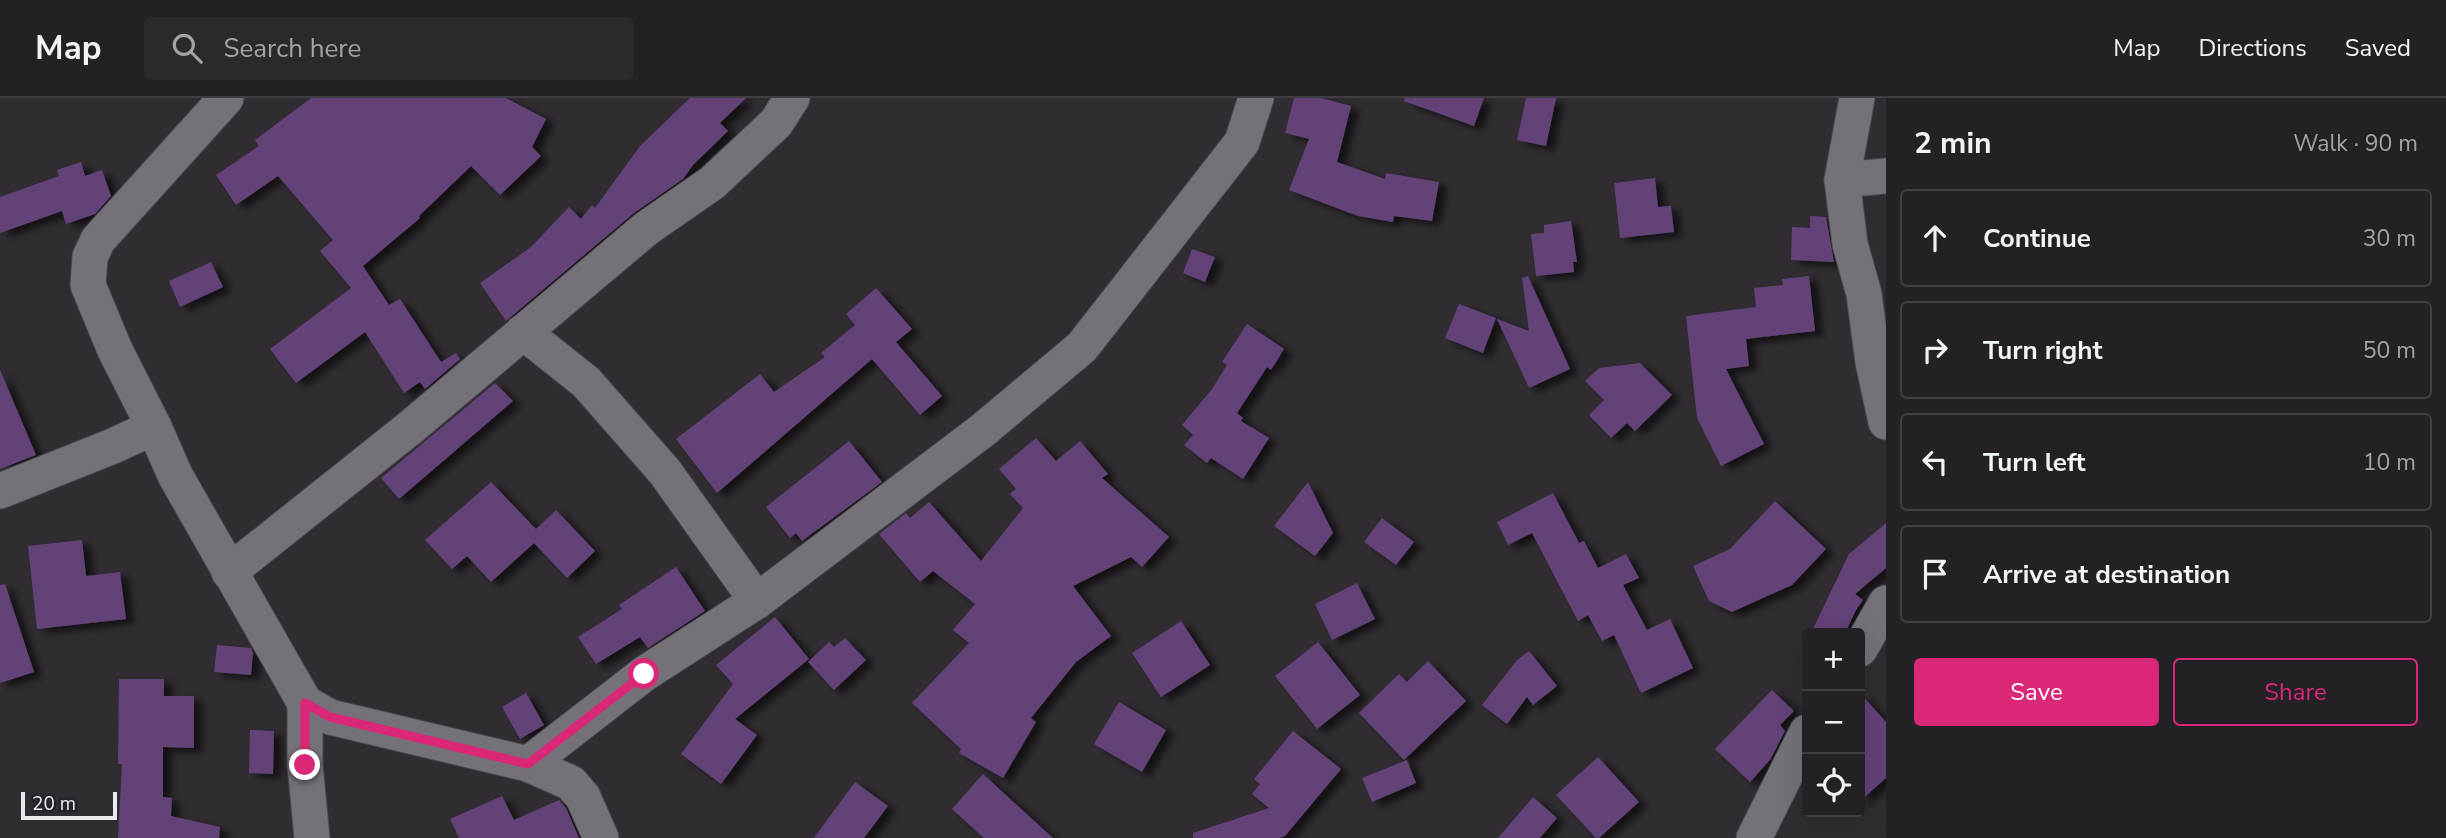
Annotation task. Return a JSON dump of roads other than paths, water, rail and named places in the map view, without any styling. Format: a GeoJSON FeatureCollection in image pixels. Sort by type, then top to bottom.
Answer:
{"type":"FeatureCollection","features":[{"type":"Feature","properties":{"kind":"street"},"geometry":{"type":"LineString","coordinates":[[226,98],[97,240],[90,257],[88,285],[115,350],[175,475],[305,703],[305,765],[313,838]]}},
{"type":"Feature","properties":{"kind":"street"},"geometry":{"type":"LineString","coordinates":[[229,572],[411,426],[647,228],[712,183],[776,123],[792,98]]}},
{"type":"Feature","properties":{"kind":"street"},"geometry":{"type":"LineString","coordinates":[[528,764],[644,674],[757,601],[983,430],[1082,347],[1242,142],[1256,98]]}},
{"type":"Feature","properties":{"kind":"street"},"geometry":{"type":"LineString","coordinates":[[1857,98],[1842,180],[1850,244],[1864,294],[1873,362],[1886,422]]}},
{"type":"Feature","properties":{"kind":"street"},"geometry":{"type":"LineString","coordinates":[[1842,180],[1886,176]]}},
{"type":"Feature","properties":{"kind":"street"},"geometry":{"type":"LineString","coordinates":[[523,332],[586,382],[665,472],[757,601]]}},
{"type":"Feature","properties":{"kind":"street"},"geometry":{"type":"LineString","coordinates":[[0,491],[154,427]]}},
{"type":"Feature","properties":{"kind":"street"},"geometry":{"type":"LineString","coordinates":[[1865,640],[1886,603]]}},
{"type":"Feature","properties":{"kind":"street"},"geometry":{"type":"LineString","coordinates":[[305,703],[330,717],[528,764],[571,783],[583,797],[601,838]]}},
{"type":"Feature","properties":{"kind":"street"},"geometry":{"type":"LineString","coordinates":[[1754,838],[1802,742]]}}]}
